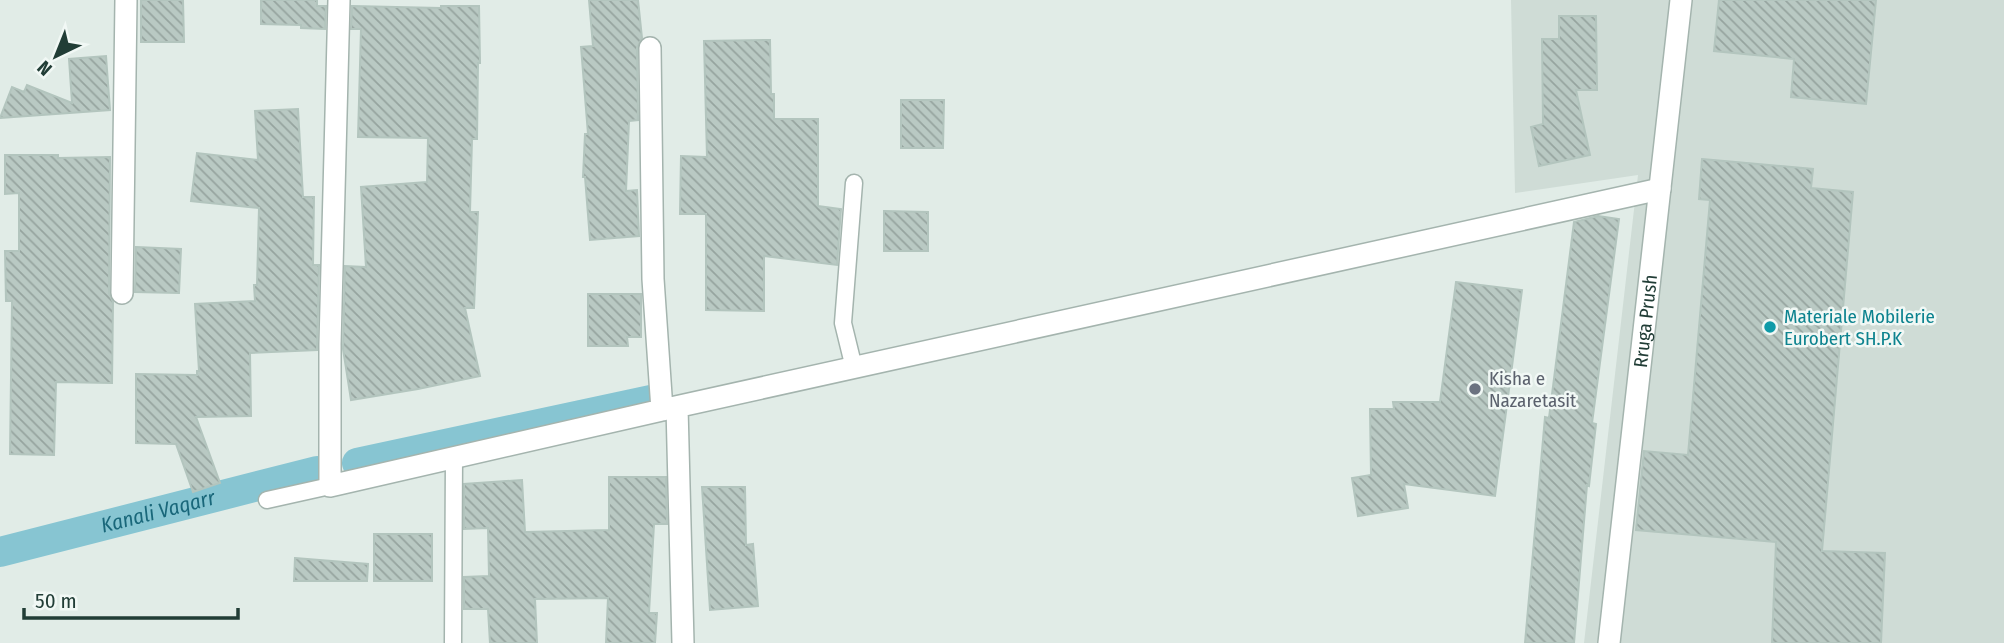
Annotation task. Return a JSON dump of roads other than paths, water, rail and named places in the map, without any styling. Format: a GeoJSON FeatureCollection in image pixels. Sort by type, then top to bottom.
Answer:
{"type":"FeatureCollection","features":[{"type":"Feature","properties":{"kind":"street"},"geometry":{"type":"LineString","coordinates":[[122,293],[126,0]]}},
{"type":"Feature","properties":{"kind":"street"},"geometry":{"type":"LineString","coordinates":[[339,0],[330,344],[330,486],[1660,190]]}},
{"type":"Feature","properties":{"kind":"street","name":"Rruga Prush"},"geometry":{"type":"LineString","coordinates":[[1609,643],[1681,0]]}},
{"type":"Feature","properties":{"kind":"street"},"geometry":{"type":"LineString","coordinates":[[650,48],[653,279],[670,409],[683,643]]}},
{"type":"Feature","properties":{"kind":"lane"},"geometry":{"type":"LineString","coordinates":[[854,183],[843,323],[854,368]]}},
{"type":"Feature","properties":{"kind":"lane"},"geometry":{"type":"LineString","coordinates":[[453,643],[454,457]]}},
{"type":"Feature","properties":{"kind":"lane"},"geometry":{"type":"LineString","coordinates":[[267,500],[330,486]]}},
{"type":"Feature","properties":{"kind":"waterway"},"geometry":{"type":"LineString","coordinates":[[357,463],[651,400]]}},
{"type":"Feature","properties":{"kind":"waterway","name":"Kanali Vaqarr"},"geometry":{"type":"LineString","coordinates":[[0,552],[317,471]]}},
{"type":"Feature","properties":{"kind":"place","name":"Materiale Mobilerie Eurobert SH.P.K"},"geometry":{"type":"Point","coordinates":[1770,327]}},
{"type":"Feature","properties":{"kind":"place","name":"Kisha e Nazaretasit"},"geometry":{"type":"Point","coordinates":[1475,389]}}]}
